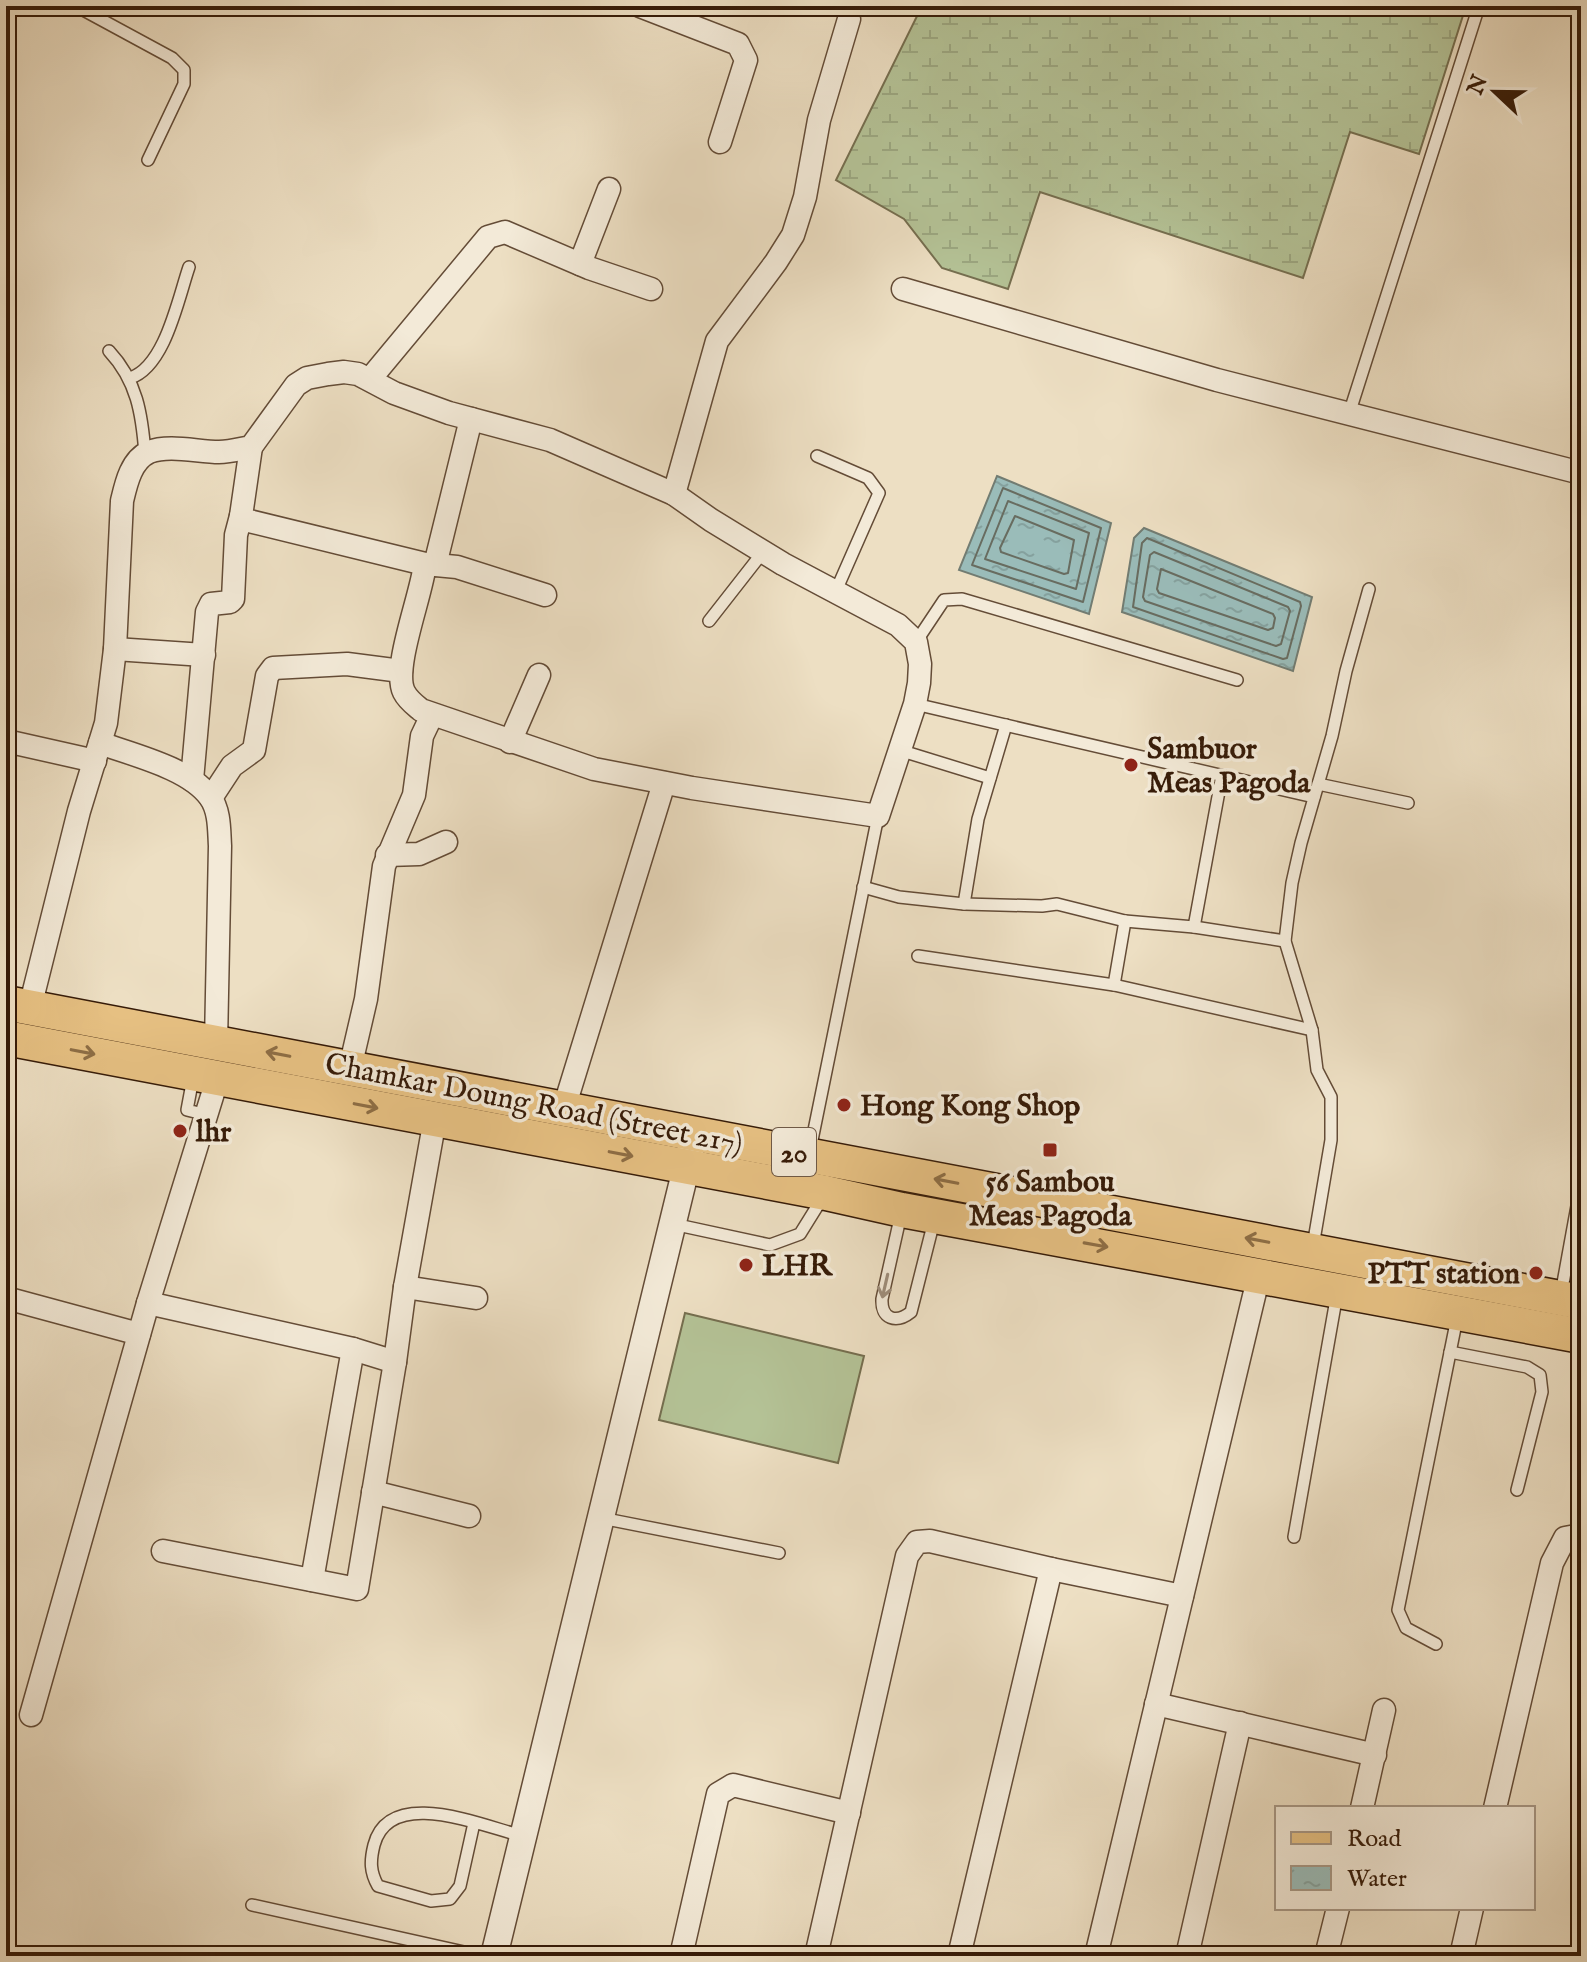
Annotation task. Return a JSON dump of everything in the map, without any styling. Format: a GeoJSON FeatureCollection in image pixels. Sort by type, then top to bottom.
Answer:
{"type":"FeatureCollection","features":[{"type":"Feature","properties":{"kind":"main road","name":"Chamkar Doung Road (Street 217)"},"geometry":{"type":"LineString","coordinates":[[18,1005],[1313,1250],[1566,1316]]}},
{"type":"Feature","properties":{"kind":"main road","name":"Chamkar Doung Road (Street 217)"},"geometry":{"type":"LineString","coordinates":[[6,1038],[919,1213],[1458,1312],[1566,1316]]}},
{"type":"Feature","properties":{"kind":"street"},"geometry":{"type":"LineString","coordinates":[[640,6],[738,44],[746,60],[720,142]]}},
{"type":"Feature","properties":{"kind":"street"},"geometry":{"type":"LineString","coordinates":[[674,494],[717,341],[793,235],[805,197],[826,92],[849,19]]}},
{"type":"Feature","properties":{"kind":"street"},"geometry":{"type":"LineString","coordinates":[[580,264],[609,189]]}},
{"type":"Feature","properties":{"kind":"street"},"geometry":{"type":"LineString","coordinates":[[370,379],[488,237],[505,232],[580,264],[651,289]]}},
{"type":"Feature","properties":{"kind":"street"},"geometry":{"type":"LineString","coordinates":[[903,289],[1217,380],[1581,473]]}},
{"type":"Feature","properties":{"kind":"street"},"geometry":{"type":"LineString","coordinates":[[192,780],[208,608],[215,602],[230,602],[234,594],[236,535],[251,447],[296,385],[307,378],[344,372],[370,379],[394,393],[471,419],[550,440],[674,494],[763,552],[898,625],[916,642],[920,664],[915,704],[878,816],[594,769],[432,715],[412,703],[403,690],[401,671],[471,419]]}},
{"type":"Feature","properties":{"kind":"street"},"geometry":{"type":"LineString","coordinates":[[18,1005],[106,723],[115,649],[122,501],[127,480],[145,454],[159,450],[219,452],[251,447]]}},
{"type":"Feature","properties":{"kind":"street"},"geometry":{"type":"LineString","coordinates":[[241,516],[245,520],[430,565],[457,567],[545,595]]}},
{"type":"Feature","properties":{"kind":"street"},"geometry":{"type":"LineString","coordinates":[[115,649],[204,655]]}},
{"type":"Feature","properties":{"kind":"street"},"geometry":{"type":"LineString","coordinates":[[211,798],[232,766],[254,750],[267,676],[273,668],[347,664],[401,671]]}},
{"type":"Feature","properties":{"kind":"street"},"geometry":{"type":"LineString","coordinates":[[510,742],[539,675]]}},
{"type":"Feature","properties":{"kind":"street"},"geometry":{"type":"LineString","coordinates":[[350,1068],[366,999],[380,885],[387,855],[414,795],[422,736],[432,715]]}},
{"type":"Feature","properties":{"kind":"street"},"geometry":{"type":"LineString","coordinates":[[6,741],[97,752],[155,763],[192,780],[211,798],[218,814],[220,846],[216,1043]]}},
{"type":"Feature","properties":{"kind":"street"},"geometry":{"type":"LineString","coordinates":[[564,1108],[664,783]]}},
{"type":"Feature","properties":{"kind":"street"},"geometry":{"type":"LineString","coordinates":[[387,855],[419,854],[446,842]]}},
{"type":"Feature","properties":{"kind":"street"},"geometry":{"type":"LineString","coordinates":[[31,1715],[148,1303],[208,1115],[206,1075]]}},
{"type":"Feature","properties":{"kind":"street"},"geometry":{"type":"LineString","coordinates":[[163,1551],[357,1589],[435,1119]]}},
{"type":"Feature","properties":{"kind":"street"},"geometry":{"type":"LineString","coordinates":[[494,1956],[695,1133]]}},
{"type":"Feature","properties":{"kind":"street"},"geometry":{"type":"LineString","coordinates":[[1096,1956],[1259,1275]]}},
{"type":"Feature","properties":{"kind":"street"},"geometry":{"type":"LineString","coordinates":[[405,1287],[476,1298]]}},
{"type":"Feature","properties":{"kind":"street"},"geometry":{"type":"LineString","coordinates":[[6,1298],[139,1334]]}},
{"type":"Feature","properties":{"kind":"street"},"geometry":{"type":"LineString","coordinates":[[148,1303],[353,1349],[395,1362]]}},
{"type":"Feature","properties":{"kind":"street"},"geometry":{"type":"LineString","coordinates":[[312,1580],[353,1349]]}},
{"type":"Feature","properties":{"kind":"street"},"geometry":{"type":"LineString","coordinates":[[373,1492],[469,1516]]}},
{"type":"Feature","properties":{"kind":"street"},"geometry":{"type":"LineString","coordinates":[[1495,1806],[1552,1563],[1565,1538],[1581,1535]]}},
{"type":"Feature","properties":{"kind":"street"},"geometry":{"type":"LineString","coordinates":[[816,1956],[907,1556],[917,1542],[930,1541],[1182,1596]]}},
{"type":"Feature","properties":{"kind":"street"},"geometry":{"type":"LineString","coordinates":[[959,1956],[1051,1569]]}},
{"type":"Feature","properties":{"kind":"street"},"geometry":{"type":"LineString","coordinates":[[1156,1704],[1375,1755]]}},
{"type":"Feature","properties":{"kind":"street"},"geometry":{"type":"LineString","coordinates":[[1362,1806],[1384,1710]]}},
{"type":"Feature","properties":{"kind":"street"},"geometry":{"type":"LineString","coordinates":[[1187,1956],[1240,1723]]}},
{"type":"Feature","properties":{"kind":"street"},"geometry":{"type":"LineString","coordinates":[[681,1956],[718,1794],[733,1785],[849,1813]]}},
{"type":"Feature","properties":{"kind":"street"},"geometry":{"type":"LineString","coordinates":[[1326,1956],[1338,1910]]}},
{"type":"Feature","properties":{"kind":"street"},"geometry":{"type":"LineString","coordinates":[[1461,1956],[1472,1910]]}},
{"type":"Feature","properties":{"kind":"lane"},"geometry":{"type":"LineString","coordinates":[[76,6],[172,58],[184,70],[184,84],[148,160]]}},
{"type":"Feature","properties":{"kind":"lane"},"geometry":{"type":"LineString","coordinates":[[1349,414],[1479,6]]}},
{"type":"Feature","properties":{"kind":"lane"},"geometry":{"type":"LineString","coordinates":[[130,378],[141,374],[152,363],[164,341],[189,267]]}},
{"type":"Feature","properties":{"kind":"lane"},"geometry":{"type":"LineString","coordinates":[[109,351],[130,378],[139,404],[145,454]]}},
{"type":"Feature","properties":{"kind":"lane"},"geometry":{"type":"LineString","coordinates":[[817,456],[868,478],[879,493],[835,593]]}},
{"type":"Feature","properties":{"kind":"lane"},"geometry":{"type":"LineString","coordinates":[[709,621],[763,552]]}},
{"type":"Feature","properties":{"kind":"lane"},"geometry":{"type":"LineString","coordinates":[[1313,1250],[1331,1140],[1331,1097],[1317,1070],[1312,1030],[1285,941],[1292,883],[1369,589]]}},
{"type":"Feature","properties":{"kind":"lane"},"geometry":{"type":"LineString","coordinates":[[916,642],[944,600],[962,599],[1237,680]]}},
{"type":"Feature","properties":{"kind":"lane"},"geometry":{"type":"LineString","coordinates":[[915,704],[1314,797]]}},
{"type":"Feature","properties":{"kind":"lane"},"geometry":{"type":"LineString","coordinates":[[964,904],[978,819],[1006,725]]}},
{"type":"Feature","properties":{"kind":"lane"},"geometry":{"type":"LineString","coordinates":[[898,750],[990,778]]}},
{"type":"Feature","properties":{"kind":"lane"},"geometry":{"type":"LineString","coordinates":[[1194,927],[1222,775]]}},
{"type":"Feature","properties":{"kind":"lane"},"geometry":{"type":"LineString","coordinates":[[1318,784],[1408,803]]}},
{"type":"Feature","properties":{"kind":"lane"},"geometry":{"type":"LineString","coordinates":[[809,1155],[878,816]]}},
{"type":"Feature","properties":{"kind":"lane"},"geometry":{"type":"LineString","coordinates":[[863,887],[899,897],[964,904],[1057,904],[1125,921],[1194,927],[1285,941]]}},
{"type":"Feature","properties":{"kind":"lane"},"geometry":{"type":"LineString","coordinates":[[1114,985],[1125,921]]}},
{"type":"Feature","properties":{"kind":"lane"},"geometry":{"type":"LineString","coordinates":[[918,956],[1114,985],[1312,1030]]}},
{"type":"Feature","properties":{"kind":"lane"},"geometry":{"type":"LineString","coordinates":[[1566,1316],[1581,1184]]}},
{"type":"Feature","properties":{"kind":"lane"},"geometry":{"type":"LineString","coordinates":[[673,1224],[770,1245],[800,1234],[826,1193]]}},
{"type":"Feature","properties":{"kind":"lane"},"geometry":{"type":"LineString","coordinates":[[919,1213],[915,1303],[911,1312],[903,1318],[893,1319],[881,1309],[882,1299],[919,1213]]}},
{"type":"Feature","properties":{"kind":"lane"},"geometry":{"type":"LineString","coordinates":[[1294,1537],[1338,1290]]}},
{"type":"Feature","properties":{"kind":"lane"},"geometry":{"type":"LineString","coordinates":[[1436,1644],[1406,1628],[1398,1610],[1458,1312]]}},
{"type":"Feature","properties":{"kind":"lane"},"geometry":{"type":"LineString","coordinates":[[1450,1352],[1527,1367],[1540,1375],[1542,1392],[1517,1490]]}},
{"type":"Feature","properties":{"kind":"lane"},"geometry":{"type":"LineString","coordinates":[[601,1518],[779,1553]]}},
{"type":"Feature","properties":{"kind":"lane"},"geometry":{"type":"LineString","coordinates":[[474,1823],[460,1886],[450,1899],[431,1901],[378,1886],[370,1873],[377,1833],[389,1820],[430,1813],[474,1823],[523,1836]]}},
{"type":"Feature","properties":{"kind":"lane"},"geometry":{"type":"LineString","coordinates":[[252,1905],[482,1956]]}},
{"type":"Feature","properties":{"kind":"green space"},"geometry":{"type":"Polygon","coordinates":[[[922,6],[1466,6],[1419,154],[1350,132],[1303,278],[1040,192],[1008,289],[942,268],[904,219],[836,180],[922,6]]]}},
{"type":"Feature","properties":{"kind":"green space"},"geometry":{"type":"Polygon","coordinates":[[[685,1313],[864,1356],[838,1463],[659,1420],[685,1313]]]}},
{"type":"Feature","properties":{"kind":"water"},"geometry":{"type":"Polygon","coordinates":[[[997,476],[1111,523],[1089,614],[959,570],[997,476]]]}},
{"type":"Feature","properties":{"kind":"water"},"geometry":{"type":"Polygon","coordinates":[[[1144,528],[1312,597],[1293,671],[1122,612],[1134,538],[1144,528]]]}},
{"type":"Feature","properties":{"kind":"place","name":"Sambuor Meas Pagoda"},"geometry":{"type":"Point","coordinates":[1131,765]}},
{"type":"Feature","properties":{"kind":"place","name":"Hong Kong Shop"},"geometry":{"type":"Point","coordinates":[844,1105]}},
{"type":"Feature","properties":{"kind":"place","name":"lhr"},"geometry":{"type":"Point","coordinates":[180,1131]}},
{"type":"Feature","properties":{"kind":"place","name":"56 Sambou Meas Pagoda"},"geometry":{"type":"Point","coordinates":[1050,1150]}},
{"type":"Feature","properties":{"kind":"place","name":"LHR"},"geometry":{"type":"Point","coordinates":[746,1265]}},
{"type":"Feature","properties":{"kind":"place","name":"PTT station"},"geometry":{"type":"Point","coordinates":[1536,1273]}}]}
